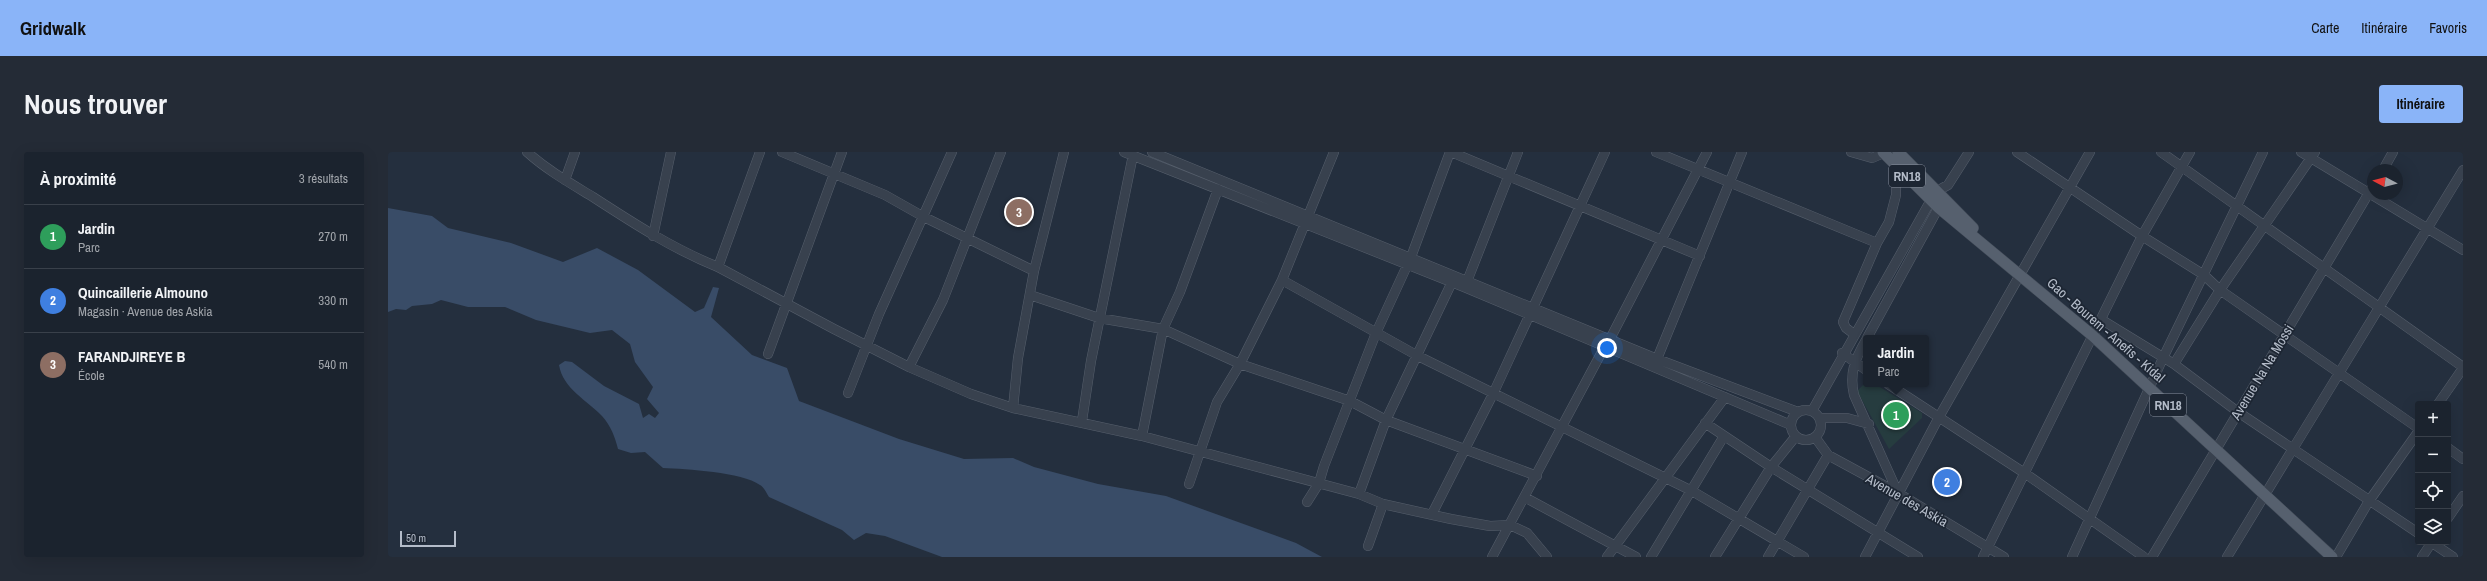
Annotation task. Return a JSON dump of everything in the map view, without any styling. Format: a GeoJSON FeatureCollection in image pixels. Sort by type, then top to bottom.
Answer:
{"type":"FeatureCollection","features":[{"type":"Feature","properties":{"kind":"main road","name":"RN18"},"geometry":{"type":"LineString","coordinates":[[1898,152],[1938,199]]}},
{"type":"Feature","properties":{"kind":"main road","name":"RN18"},"geometry":{"type":"LineString","coordinates":[[1885,153],[1900,169],[1938,199]]}},
{"type":"Feature","properties":{"kind":"main road","name":"Gao - Bourem - Anefis - Kidal"},"geometry":{"type":"LineString","coordinates":[[1938,199],[2000,257],[2093,336],[2332,557]]}},
{"type":"Feature","properties":{"kind":"street"},"geometry":{"type":"LineString","coordinates":[[527,152],[565,180],[653,236],[688,255],[718,267],[866,345],[971,394],[1013,408],[1074,423],[1082,421],[1319,483],[1359,494],[1383,504],[1490,526],[1510,525],[1528,533],[1547,557]]}},
{"type":"Feature","properties":{"kind":"street"},"geometry":{"type":"LineString","coordinates":[[565,180],[576,152]]}},
{"type":"Feature","properties":{"kind":"street"},"geometry":{"type":"LineString","coordinates":[[653,236],[671,152]]}},
{"type":"Feature","properties":{"kind":"street"},"geometry":{"type":"LineString","coordinates":[[718,267],[760,152]]}},
{"type":"Feature","properties":{"kind":"street"},"geometry":{"type":"LineString","coordinates":[[782,152],[834,172],[885,195],[924,217],[968,237],[1034,271]]}},
{"type":"Feature","properties":{"kind":"street"},"geometry":{"type":"LineString","coordinates":[[768,354],[788,304],[842,152]]}},
{"type":"Feature","properties":{"kind":"street"},"geometry":{"type":"LineString","coordinates":[[848,393],[866,345],[952,152]]}},
{"type":"Feature","properties":{"kind":"street"},"geometry":{"type":"LineString","coordinates":[[909,366],[943,300],[1001,152]]}},
{"type":"Feature","properties":{"kind":"street"},"geometry":{"type":"LineString","coordinates":[[1013,408],[1018,358],[1034,271],[1064,152]]}},
{"type":"Feature","properties":{"kind":"street"},"geometry":{"type":"LineString","coordinates":[[1152,152],[1169,155],[1308,220],[1607,342],[1725,397],[1791,425],[1796,436],[1805,440],[1815,437],[1821,428],[1819,418],[1812,411],[1798,412],[1657,359],[1607,342]]}},
{"type":"Feature","properties":{"kind":"street"},"geometry":{"type":"LineString","coordinates":[[1189,484],[1201,453],[1217,402],[1240,364],[1282,280],[1308,220],[1334,152]]}},
{"type":"Feature","properties":{"kind":"street"},"geometry":{"type":"LineString","coordinates":[[1307,502],[1319,483],[1324,466],[1376,333],[1409,261],[1450,152],[1580,204],[1700,256]]}},
{"type":"Feature","properties":{"kind":"street"},"geometry":{"type":"LineString","coordinates":[[1466,284],[1518,152]]}},
{"type":"Feature","properties":{"kind":"street"},"geometry":{"type":"LineString","coordinates":[[1432,514],[1493,394],[1530,311],[1605,152]]}},
{"type":"Feature","properties":{"kind":"street"},"geometry":{"type":"LineString","coordinates":[[1656,152],[1700,168],[1730,183],[1877,243]]}},
{"type":"Feature","properties":{"kind":"street"},"geometry":{"type":"LineString","coordinates":[[1492,557],[1564,427],[1707,152]]}},
{"type":"Feature","properties":{"kind":"street"},"geometry":{"type":"LineString","coordinates":[[1657,359],[1742,152]]}},
{"type":"Feature","properties":{"kind":"street"},"geometry":{"type":"LineString","coordinates":[[1851,152],[1872,158],[1885,153]]}},
{"type":"Feature","properties":{"kind":"street"},"geometry":{"type":"LineString","coordinates":[[1812,411],[1842,353],[1969,152]]}},
{"type":"Feature","properties":{"kind":"street"},"geometry":{"type":"LineString","coordinates":[[2017,152],[2142,236],[2204,275],[2220,290],[2415,426]]}},
{"type":"Feature","properties":{"kind":"street"},"geometry":{"type":"LineString","coordinates":[[1865,557],[1939,417],[2090,152]]}},
{"type":"Feature","properties":{"kind":"street"},"geometry":{"type":"LineString","coordinates":[[2162,152],[2236,207],[2463,368],[2440,401]]}},
{"type":"Feature","properties":{"kind":"street"},"geometry":{"type":"LineString","coordinates":[[1983,557],[2026,474],[2142,236],[2181,165],[2190,152]]}},
{"type":"Feature","properties":{"kind":"street"},"geometry":{"type":"LineString","coordinates":[[2072,557],[2163,358],[2263,152]]}},
{"type":"Feature","properties":{"kind":"street"},"geometry":{"type":"LineString","coordinates":[[2301,152],[2313,155],[2367,187]]}},
{"type":"Feature","properties":{"kind":"street"},"geometry":{"type":"LineString","coordinates":[[2386,164],[2393,152]]}},
{"type":"Feature","properties":{"kind":"street"},"geometry":{"type":"LineString","coordinates":[[1082,421],[1129,154],[1218,189],[1308,220]]}},
{"type":"Feature","properties":{"kind":"street"},"geometry":{"type":"LineString","coordinates":[[1164,168],[1169,155]]}},
{"type":"Feature","properties":{"kind":"street"},"geometry":{"type":"LineString","coordinates":[[2174,364],[2220,290],[2313,155]]}},
{"type":"Feature","properties":{"kind":"street"},"geometry":{"type":"LineString","coordinates":[[1854,334],[1846,328],[1844,322],[1877,243],[1889,222],[1894,208],[1896,176],[1900,169]]}},
{"type":"Feature","properties":{"kind":"street"},"geometry":{"type":"LineString","coordinates":[[2227,557],[2463,170]]}},
{"type":"Feature","properties":{"kind":"street"},"geometry":{"type":"LineString","coordinates":[[1142,436],[1163,329],[1180,292],[1218,189]]}},
{"type":"Feature","properties":{"kind":"street","name":"Avenue Na Na Mossi"},"geometry":{"type":"LineString","coordinates":[[2152,557],[2367,196]]}},
{"type":"Feature","properties":{"kind":"street"},"geometry":{"type":"LineString","coordinates":[[1868,335],[1938,199]]}},
{"type":"Feature","properties":{"kind":"street"},"geometry":{"type":"LineString","coordinates":[[2387,200],[2463,250]]}},
{"type":"Feature","properties":{"kind":"street"},"geometry":{"type":"LineString","coordinates":[[1409,261],[1452,282],[1466,284]]}},
{"type":"Feature","properties":{"kind":"street"},"geometry":{"type":"LineString","coordinates":[[1282,280],[1418,356],[1692,491],[1737,519],[1804,557]]}},
{"type":"Feature","properties":{"kind":"street"},"geometry":{"type":"LineString","coordinates":[[1359,494],[1386,420],[1418,356],[1452,282]]}},
{"type":"Feature","properties":{"kind":"street"},"geometry":{"type":"LineString","coordinates":[[1030,295],[1099,318],[1163,329],[1240,364],[1350,401],[1386,420],[1537,476]]}},
{"type":"Feature","properties":{"kind":"street"},"geometry":{"type":"LineString","coordinates":[[2102,320],[2174,364],[2238,412],[2294,448],[2369,501],[2415,531]]}},
{"type":"Feature","properties":{"kind":"street"},"geometry":{"type":"LineString","coordinates":[[1863,345],[1854,362],[1852,385],[1898,493]]}},
{"type":"Feature","properties":{"kind":"street"},"geometry":{"type":"LineString","coordinates":[[1842,353],[1863,368]]}},
{"type":"Feature","properties":{"kind":"street"},"geometry":{"type":"LineString","coordinates":[[1893,387],[2026,474],[2144,557]]}},
{"type":"Feature","properties":{"kind":"street"},"geometry":{"type":"LineString","coordinates":[[1607,557],[1725,397]]}},
{"type":"Feature","properties":{"kind":"street"},"geometry":{"type":"LineString","coordinates":[[1791,425],[1798,412]]}},
{"type":"Feature","properties":{"kind":"street"},"geometry":{"type":"LineString","coordinates":[[1819,418],[1847,418],[1868,424]]}},
{"type":"Feature","properties":{"kind":"street"},"geometry":{"type":"LineString","coordinates":[[1705,423],[1770,467],[1918,557]]}},
{"type":"Feature","properties":{"kind":"street"},"geometry":{"type":"LineString","coordinates":[[1651,557],[1724,436]]}},
{"type":"Feature","properties":{"kind":"street"},"geometry":{"type":"LineString","coordinates":[[1715,557],[1770,467],[1796,436]]}},
{"type":"Feature","properties":{"kind":"street"},"geometry":{"type":"LineString","coordinates":[[2336,557],[2369,501],[2415,436]]}},
{"type":"Feature","properties":{"kind":"street","name":"Avenue des Askia"},"geometry":{"type":"LineString","coordinates":[[1815,437],[1828,454],[1898,493],[2004,557]]}},
{"type":"Feature","properties":{"kind":"street"},"geometry":{"type":"LineString","coordinates":[[2451,450],[2463,459]]}},
{"type":"Feature","properties":{"kind":"street"},"geometry":{"type":"LineString","coordinates":[[1768,557],[1806,489],[1828,454]]}},
{"type":"Feature","properties":{"kind":"street"},"geometry":{"type":"LineString","coordinates":[[2451,514],[2463,496]]}},
{"type":"Feature","properties":{"kind":"street"},"geometry":{"type":"LineString","coordinates":[[1526,498],[1636,557]]}},
{"type":"Feature","properties":{"kind":"street"},"geometry":{"type":"LineString","coordinates":[[1368,546],[1383,504]]}},
{"type":"Feature","properties":{"kind":"street"},"geometry":{"type":"LineString","coordinates":[[2422,557],[2430,545]]}},
{"type":"Feature","properties":{"kind":"street"},"geometry":{"type":"LineString","coordinates":[[2436,545],[2453,557]]}},
{"type":"Feature","properties":{"kind":"green space"},"geometry":{"type":"Polygon","coordinates":[[[1863,385],[1863,387],[1880,387],[1922,413],[1922,418],[1889,449],[1857,391],[1863,385]]]}},
{"type":"Feature","properties":{"kind":"water"},"geometry":{"type":"Polygon","coordinates":[[[388,208],[432,216],[448,228],[511,243],[563,262],[597,248],[638,270],[695,312],[704,308],[713,287],[719,288],[711,317],[752,355],[787,368],[799,401],[899,439],[964,459],[1013,458],[1034,467],[1098,484],[1166,496],[1296,543],[1322,557],[942,557],[885,536],[866,533],[854,540],[842,530],[769,497],[762,486],[752,481],[727,474],[663,468],[645,452],[631,453],[618,449],[616,440],[608,424],[596,410],[576,394],[565,381],[559,365],[565,361],[572,362],[604,386],[639,404],[643,418],[649,414],[655,418],[659,413],[647,399],[653,387],[635,362],[630,344],[612,330],[590,333],[536,320],[505,307],[468,307],[441,300],[432,304],[412,306],[406,310],[396,309],[388,312],[388,208]]]}},
{"type":"Feature","properties":{"kind":"place","name":"FARANDJIREYE B"},"geometry":{"type":"Point","coordinates":[1019,212]}},
{"type":"Feature","properties":{"kind":"place","name":"Jardin"},"geometry":{"type":"Point","coordinates":[1896,415]}},
{"type":"Feature","properties":{"kind":"place","name":"Quincaillerie Almouno"},"geometry":{"type":"Point","coordinates":[1947,482]}}]}
